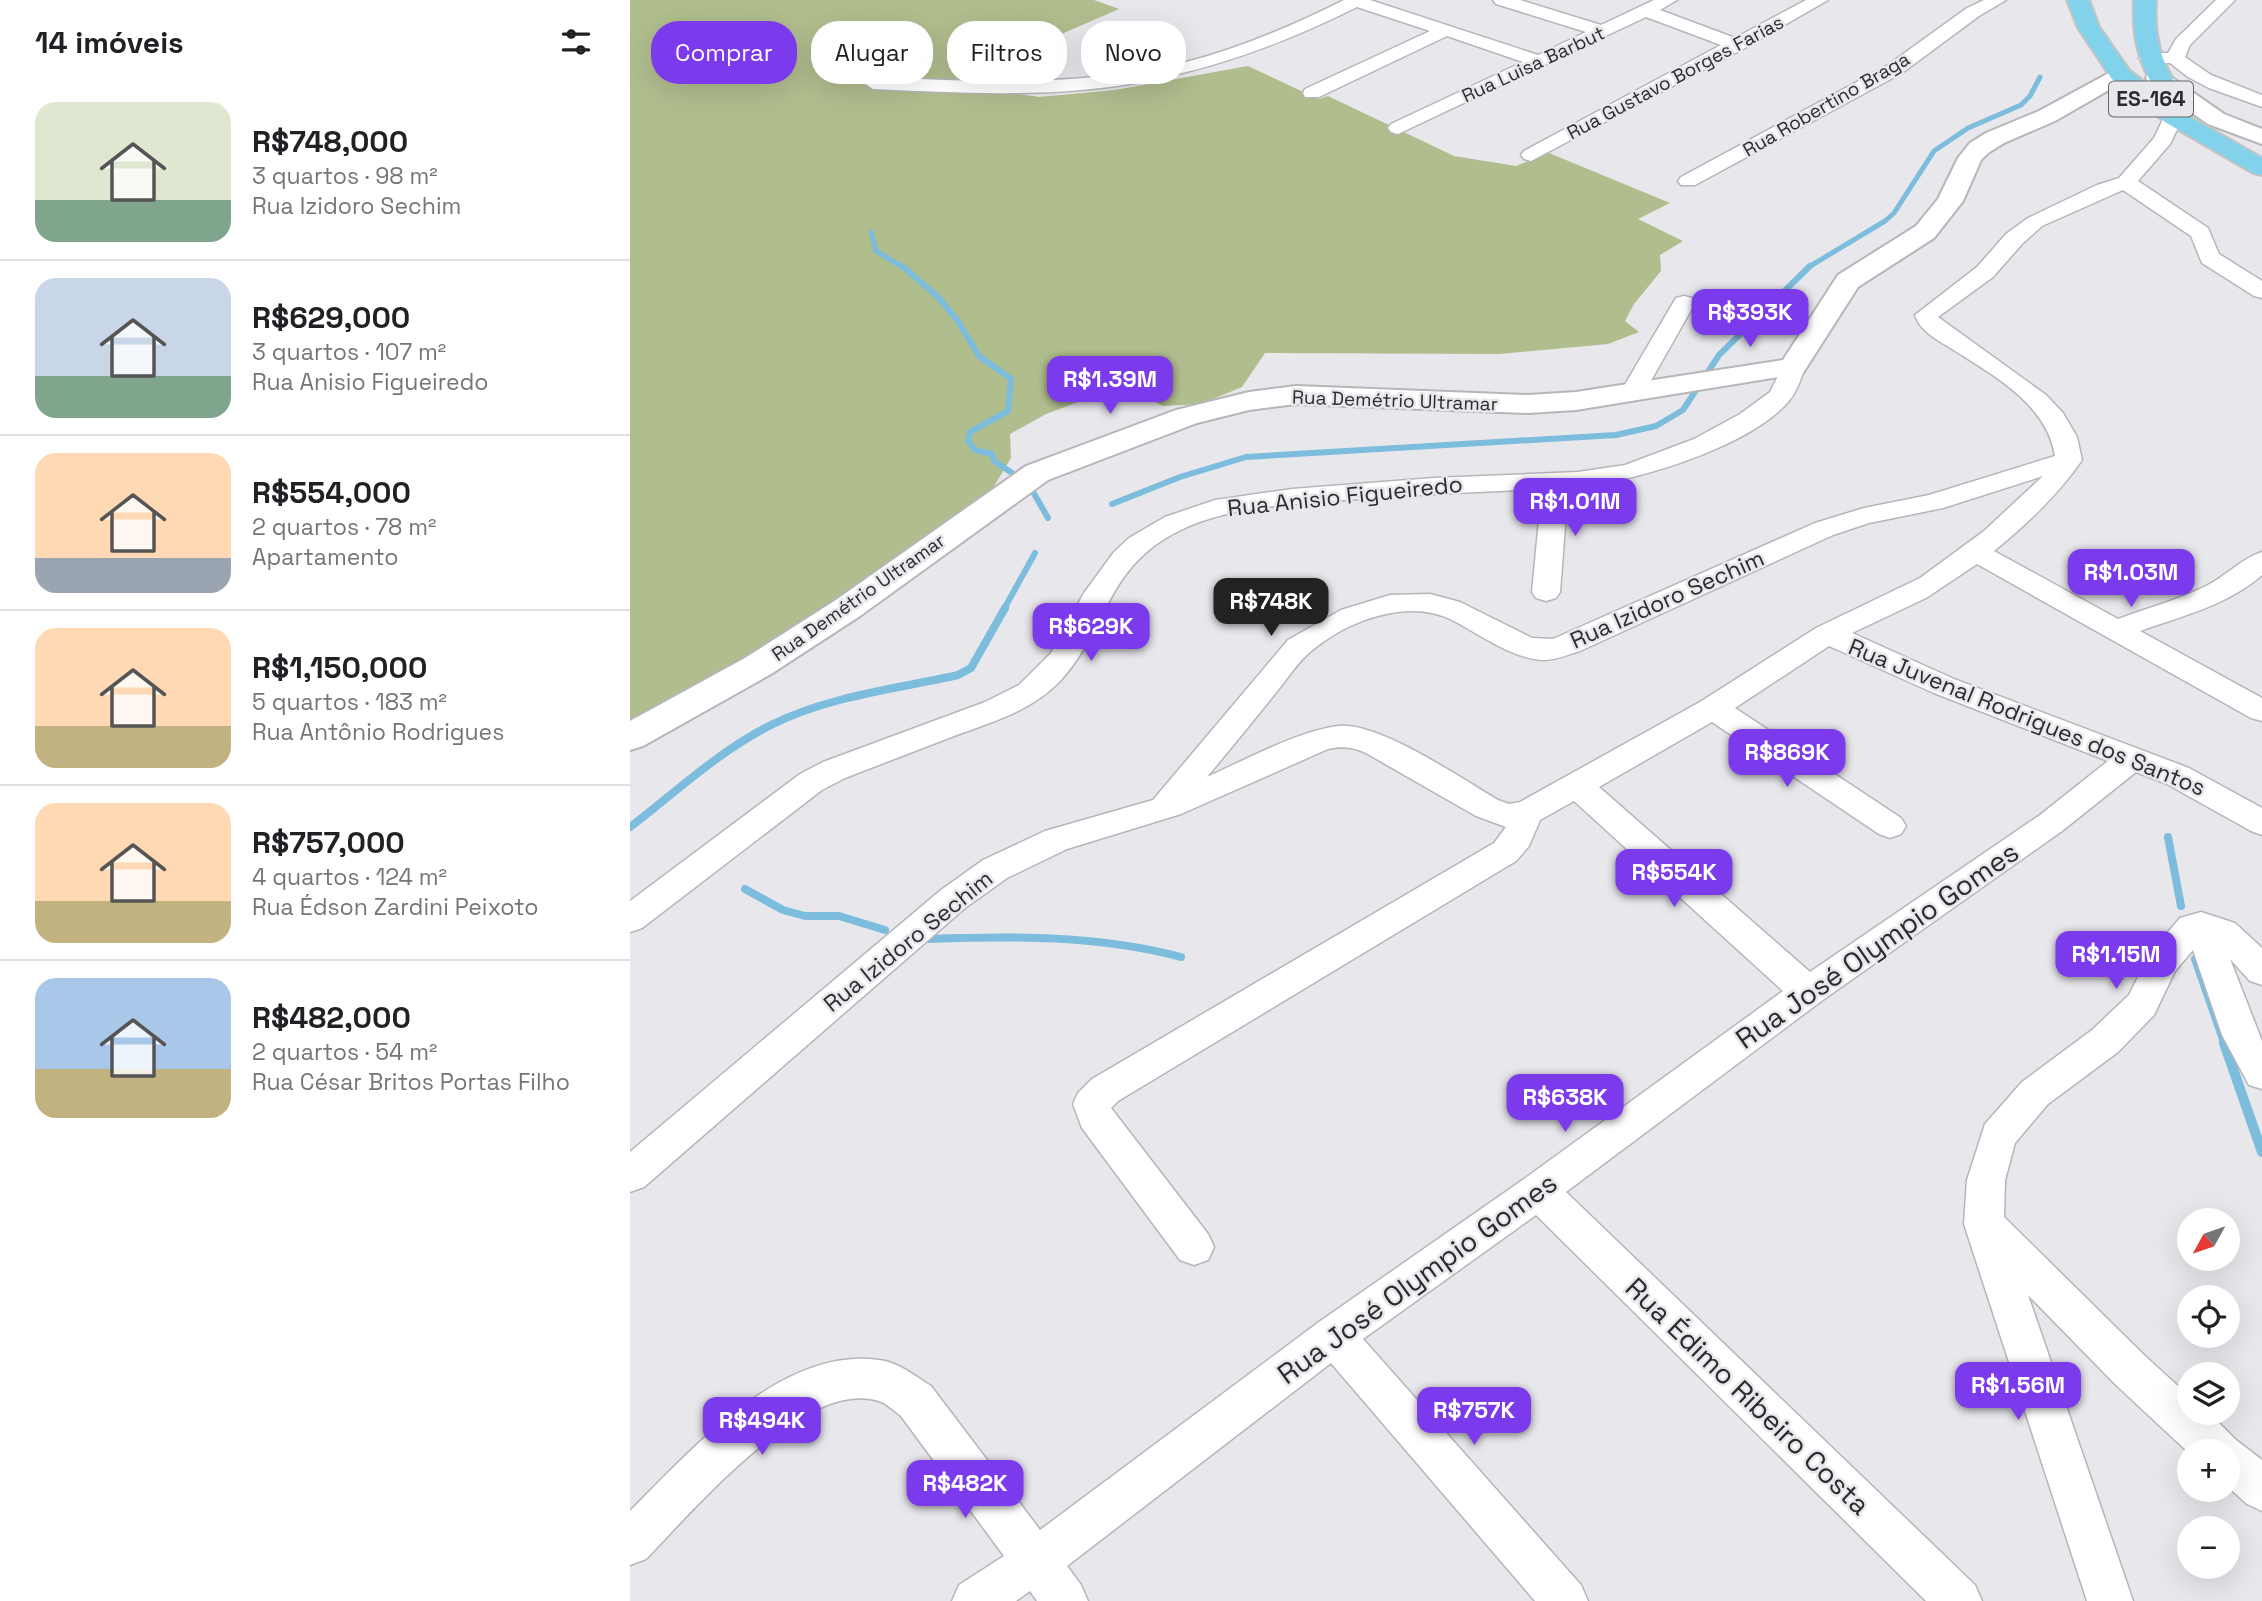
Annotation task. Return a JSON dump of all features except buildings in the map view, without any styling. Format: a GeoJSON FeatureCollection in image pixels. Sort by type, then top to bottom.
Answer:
{"type":"FeatureCollection","features":[{"type":"Feature","properties":{"kind":"highway","name":"ES-164"},"geometry":{"type":"LineString","coordinates":[[2078,0],[2089,28],[2115,64],[2175,111],[2208,126],[2226,148],[2262,168]]}},
{"type":"Feature","properties":{"kind":"highway","name":"ES-164"},"geometry":{"type":"LineString","coordinates":[[2145,0],[2152,68],[2175,111]]}},
{"type":"Feature","properties":{"kind":"highway"},"geometry":{"type":"LineString","coordinates":[[2226,148],[2221,137],[2226,134],[2257,136]]}},
{"type":"Feature","properties":{"kind":"street"},"geometry":{"type":"LineString","coordinates":[[1502,0],[1602,31]]}},
{"type":"Feature","properties":{"kind":"street","name":"Rua Luisa Barbut"},"geometry":{"type":"LineString","coordinates":[[1398,128],[1668,0]]}},
{"type":"Feature","properties":{"kind":"street","name":"Rua Gustavo Borges Farias"},"geometry":{"type":"LineString","coordinates":[[1531,155],[1819,0]]}},
{"type":"Feature","properties":{"kind":"street","name":"Rua Robertino Braga"},"geometry":{"type":"LineString","coordinates":[[1688,181],[1895,69],[1973,12],[1997,0]]}},
{"type":"Feature","properties":{"kind":"street"},"geometry":{"type":"LineString","coordinates":[[2226,0],[2182,43],[2175,58],[2152,68],[2208,126],[2257,136]]}},
{"type":"Feature","properties":{"kind":"street"},"geometry":{"type":"LineString","coordinates":[[894,84],[978,88],[1129,78],[1186,68],[1239,52],[1313,23],[1355,1],[1540,61]]}},
{"type":"Feature","properties":{"kind":"street"},"geometry":{"type":"LineString","coordinates":[[1645,11],[1737,45]]}},
{"type":"Feature","properties":{"kind":"street"},"geometry":{"type":"LineString","coordinates":[[1311,93],[1446,30]]}},
{"type":"Feature","properties":{"kind":"street"},"geometry":{"type":"LineString","coordinates":[[2175,58],[2189,72],[2220,87],[2262,101]]}},
{"type":"Feature","properties":{"kind":"street"},"geometry":{"type":"LineString","coordinates":[[1793,367],[1826,310],[1848,281],[1925,232],[1950,201],[1970,158],[1979,148],[1995,138],[2047,116],[2115,64]]}},
{"type":"Feature","properties":{"kind":"street"},"geometry":{"type":"LineString","coordinates":[[1164,808],[1321,740],[1340,736],[1357,737],[1377,745],[1487,808],[1507,816],[1527,813],[1713,708],[1828,634],[1942,577],[1976,552],[2053,484],[2069,460],[2067,438],[2048,409],[2011,378],[1937,329],[1928,321],[1926,315],[1985,272],[2014,239],[2035,222],[2104,189],[2126,182],[2163,140],[2169,131],[2175,111]]}},
{"type":"Feature","properties":{"kind":"street"},"geometry":{"type":"LineString","coordinates":[[2126,182],[2200,233],[2210,258],[2262,291]]}},
{"type":"Feature","properties":{"kind":"street"},"geometry":{"type":"LineString","coordinates":[[1632,393],[1684,303]]}},
{"type":"Feature","properties":{"kind":"street","name":"Rua Demétrio Ultramar"},"geometry":{"type":"LineString","coordinates":[[630,737],[758,666],[837,616],[1037,473],[1187,416],[1249,401],[1296,395],[1528,404],[1632,393],[1793,367]]}},
{"type":"Feature","properties":{"kind":"street","name":"Rua Anisio Figueiredo"},"geometry":{"type":"LineString","coordinates":[[630,919],[811,782],[834,770],[998,709],[1028,693],[1050,675],[1071,648],[1098,592],[1118,561],[1145,538],[1178,521],[1232,505],[1311,496],[1556,480],[1645,469],[1747,419],[1777,399],[1786,388],[1793,367]]}},
{"type":"Feature","properties":{"kind":"street","name":"Rua Izidoro Sechim"},"geometry":{"type":"LineString","coordinates":[[630,1175],[953,899],[995,869],[1056,840],[1164,808],[1298,647],[1326,628],[1355,614],[1382,606],[1414,603],[1448,608],[1522,644],[1543,650],[1570,644],[1824,529],[1864,516],[1934,502],[2069,460]]}},
{"type":"Feature","properties":{"kind":"street"},"geometry":{"type":"LineString","coordinates":[[1546,592],[1556,480]]}},
{"type":"Feature","properties":{"kind":"street"},"geometry":{"type":"LineString","coordinates":[[1976,552],[2262,711]]}},
{"type":"Feature","properties":{"kind":"street"},"geometry":{"type":"LineString","coordinates":[[2117,629],[2211,595],[2248,575],[2262,561]]}},
{"type":"Feature","properties":{"kind":"street","name":"Rua Juvenal Rodrigues dos Santos"},"geometry":{"type":"LineString","coordinates":[[1828,634],[1944,687],[2178,776],[2262,823]]}},
{"type":"Feature","properties":{"kind":"street"},"geometry":{"type":"LineString","coordinates":[[1713,708],[1890,826]]}},
{"type":"Feature","properties":{"kind":"street","name":"Rua José Olympio Gomes"},"geometry":{"type":"LineString","coordinates":[[975,1601],[1036,1561],[1334,1336],[1538,1191],[1808,992],[2051,823],[2133,758]]}},
{"type":"Feature","properties":{"kind":"street"},"geometry":{"type":"LineString","coordinates":[[1577,785],[1808,992]]}},
{"type":"Feature","properties":{"kind":"street"},"geometry":{"type":"LineString","coordinates":[[1194,1247],[1095,1117],[1091,1104],[1105,1090],[1505,852],[1518,838],[1527,813]]}},
{"type":"Feature","properties":{"kind":"street"},"geometry":{"type":"LineString","coordinates":[[2201,925],[2240,1035],[2262,1074]]}},
{"type":"Feature","properties":{"kind":"street"},"geometry":{"type":"LineString","coordinates":[[2110,1601],[1984,1224],[1986,1180],[1998,1136],[2035,1093],[2105,1041],[2142,1005],[2162,964],[2192,927],[2211,926],[2227,936],[2262,971]]}},
{"type":"Feature","properties":{"kind":"street","name":"Rua Édimo Ribeiro Costa"},"geometry":{"type":"LineString","coordinates":[[1538,1191],[1959,1601]]}},
{"type":"Feature","properties":{"kind":"street"},"geometry":{"type":"LineString","coordinates":[[1984,1224],[2131,1371],[2207,1439]]}},
{"type":"Feature","properties":{"kind":"street"},"geometry":{"type":"LineString","coordinates":[[1334,1336],[1565,1601]]}},
{"type":"Feature","properties":{"kind":"street"},"geometry":{"type":"LineString","coordinates":[[630,1543],[745,1429],[791,1399],[839,1378],[881,1380],[916,1401],[1065,1601]]}},
{"type":"Feature","properties":{"kind":"street"},"geometry":{"type":"LineString","coordinates":[[2240,1469],[2262,1489]]}},
{"type":"Feature","properties":{"kind":"green space"},"geometry":{"type":"Polygon","coordinates":[[[630,0],[1094,0],[1119,9],[1091,21],[1081,21],[1081,26],[1067,32],[1067,21],[947,21],[947,84],[1002,84],[1018,94],[1039,97],[1148,84],[1186,84],[1186,77],[1248,66],[1318,99],[1328,96],[1454,156],[1516,166],[1549,153],[1670,203],[1638,219],[1683,241],[1660,255],[1661,271],[1634,304],[1625,321],[1639,332],[1608,344],[1499,354],[1265,353],[1242,387],[1201,404],[1163,406],[1131,390],[1097,395],[1046,414],[1010,434],[1011,458],[993,488],[962,524],[766,654],[630,728],[630,0]]]}},
{"type":"Feature","properties":{"kind":"waterway"},"geometry":{"type":"LineString","coordinates":[[1809,267],[1885,221],[1894,213],[1934,151],[1968,128],[2021,105],[2030,96],[2040,77]]}},
{"type":"Feature","properties":{"kind":"waterway"},"geometry":{"type":"LineString","coordinates":[[871,232],[876,251],[904,268]]}},
{"type":"Feature","properties":{"kind":"waterway"},"geometry":{"type":"LineString","coordinates":[[902,266],[938,297],[957,320],[979,356],[1011,379],[1008,411],[970,432],[968,441],[975,450],[992,454],[994,461],[1012,473]]}},
{"type":"Feature","properties":{"kind":"waterway"},"geometry":{"type":"LineString","coordinates":[[1112,504],[1180,477],[1246,457],[1616,435],[1656,426],[1683,410],[1719,355],[1809,267]]}},
{"type":"Feature","properties":{"kind":"waterway"},"geometry":{"type":"LineString","coordinates":[[1032,490],[1048,518]]}},
{"type":"Feature","properties":{"kind":"waterway"},"geometry":{"type":"LineString","coordinates":[[1004,609],[1035,553]]}},
{"type":"Feature","properties":{"kind":"waterway"},"geometry":{"type":"LineString","coordinates":[[630,827],[735,746],[773,724],[817,706],[958,675],[971,668],[1005,608]]}},
{"type":"Feature","properties":{"kind":"waterway"},"geometry":{"type":"LineString","coordinates":[[2168,837],[2181,906]]}},
{"type":"Feature","properties":{"kind":"waterway"},"geometry":{"type":"LineString","coordinates":[[745,889],[783,910],[805,916],[839,916],[885,930]]}},
{"type":"Feature","properties":{"kind":"waterway"},"geometry":{"type":"LineString","coordinates":[[928,939],[992,937],[1087,941],[1118,944],[1181,957]]}},
{"type":"Feature","properties":{"kind":"waterway"},"geometry":{"type":"LineString","coordinates":[[2195,959],[2225,1045]]}},
{"type":"Feature","properties":{"kind":"waterway"},"geometry":{"type":"LineString","coordinates":[[2224,1043],[2262,1152]]}}]}
